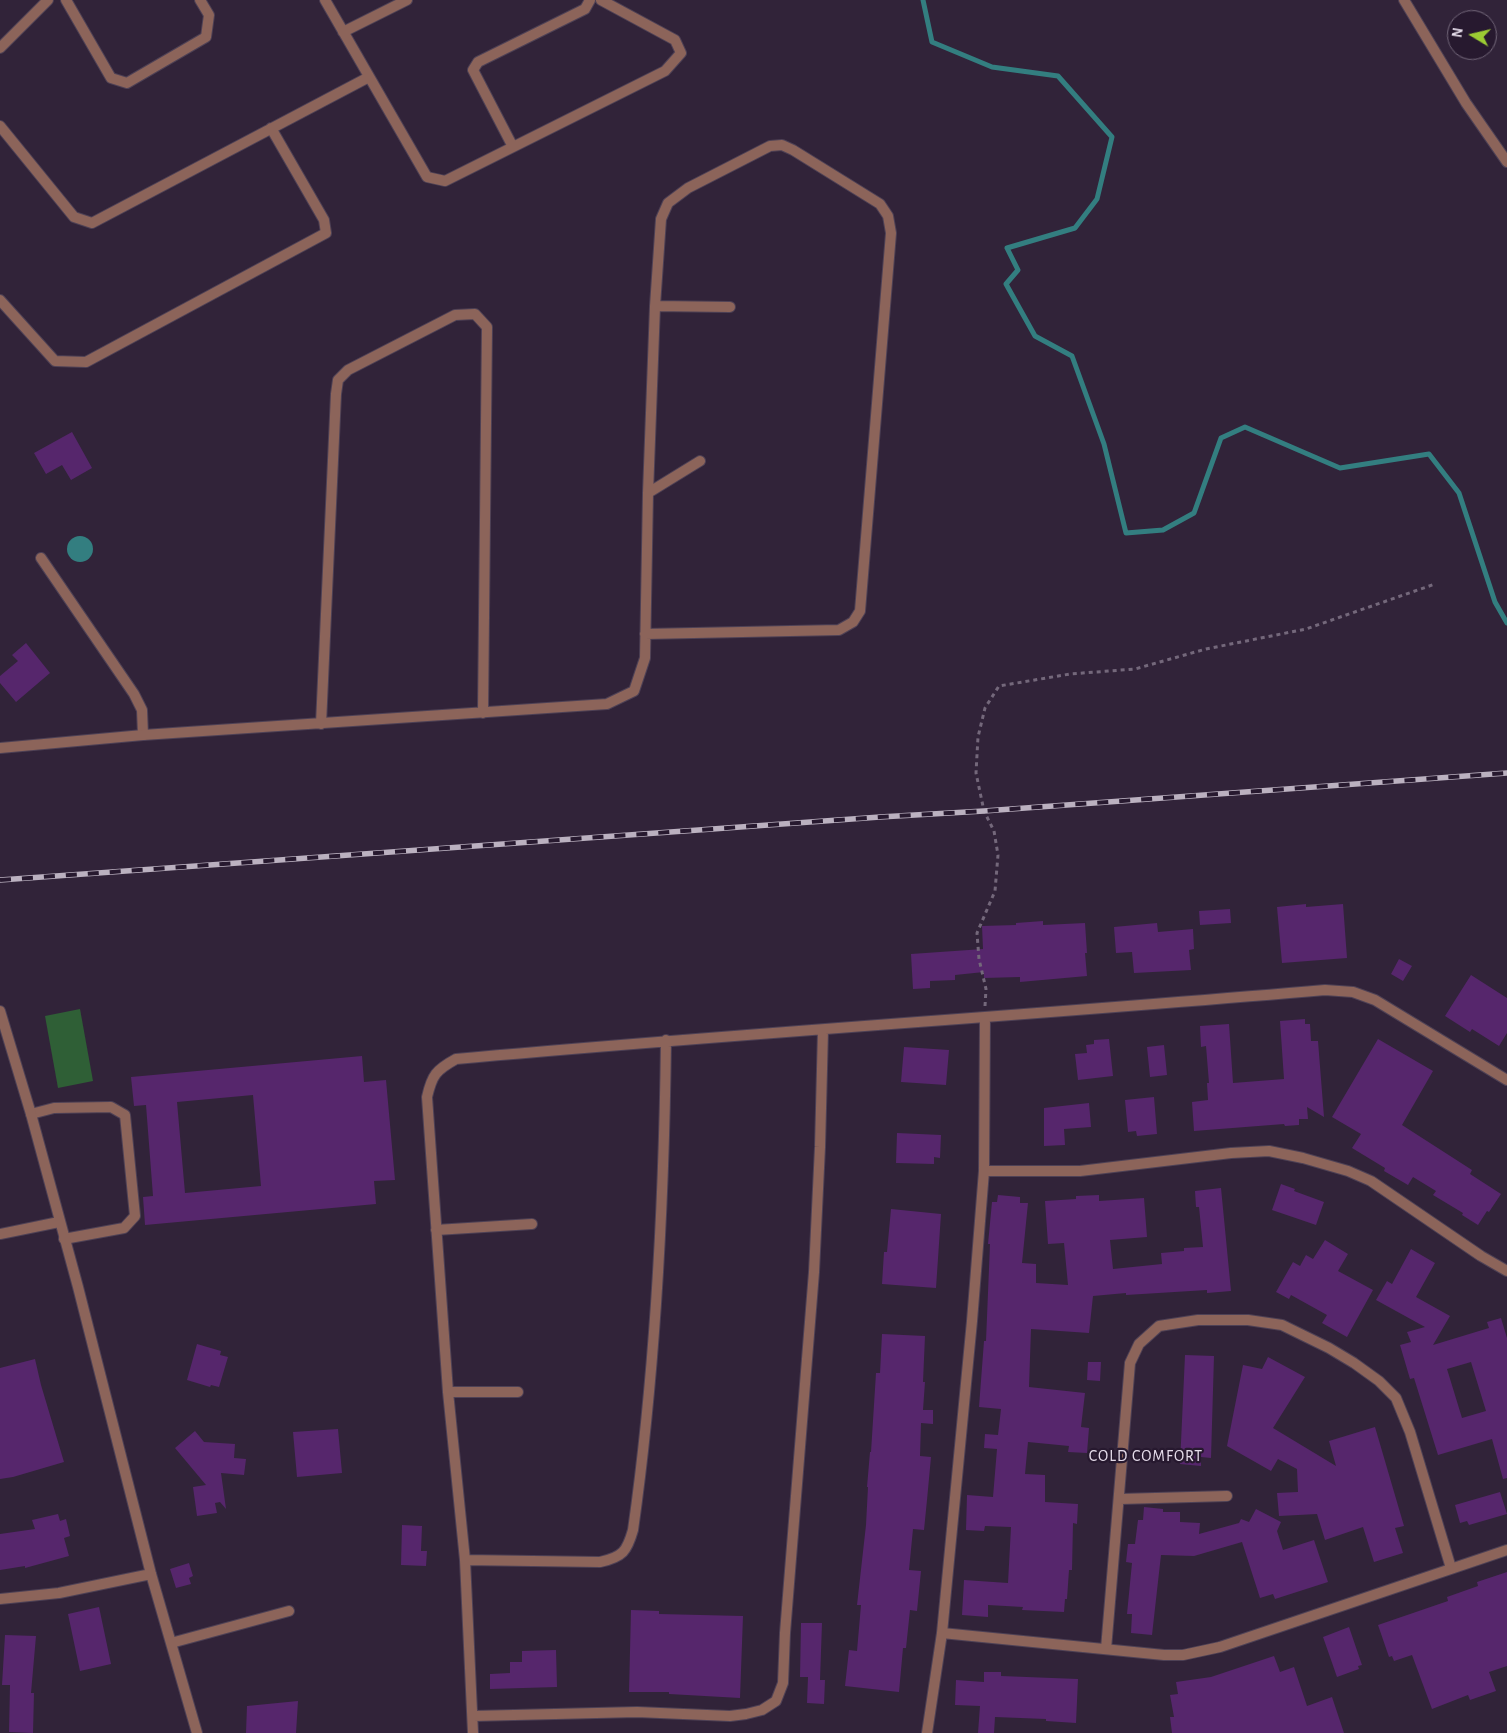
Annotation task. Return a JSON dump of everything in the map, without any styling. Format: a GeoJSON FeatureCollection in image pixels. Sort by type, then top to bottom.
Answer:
{"type":"FeatureCollection","features":[{"type":"Feature","properties":{"kind":"street"},"geometry":{"type":"LineString","coordinates":[[0,48],[48,0]]}},
{"type":"Feature","properties":{"kind":"street"},"geometry":{"type":"LineString","coordinates":[[66,0],[111,78],[127,83],[206,37],[210,15],[200,0]]}},
{"type":"Feature","properties":{"kind":"street"},"geometry":{"type":"LineString","coordinates":[[325,0],[427,177],[445,181],[665,71],[681,53],[675,40],[601,0]]}},
{"type":"Feature","properties":{"kind":"street"},"geometry":{"type":"LineString","coordinates":[[343,32],[406,0]]}},
{"type":"Feature","properties":{"kind":"street"},"geometry":{"type":"LineString","coordinates":[[513,148],[473,70],[478,62],[585,9],[590,0]]}},
{"type":"Feature","properties":{"kind":"street"},"geometry":{"type":"LineString","coordinates":[[1404,0],[1466,103],[1507,162]]}},
{"type":"Feature","properties":{"kind":"street"},"geometry":{"type":"LineString","coordinates":[[0,126],[74,217],[92,223],[369,77]]}},
{"type":"Feature","properties":{"kind":"street"},"geometry":{"type":"LineString","coordinates":[[0,300],[55,361],[86,362],[326,233],[324,220],[271,128]]}},
{"type":"Feature","properties":{"kind":"street"},"geometry":{"type":"LineString","coordinates":[[0,748],[143,736],[607,704],[634,691],[645,658],[648,492],[655,306],[661,218],[668,203],[688,188],[770,146],[782,145],[880,204],[888,216],[891,233],[860,611],[853,622],[839,630],[646,634]]}},
{"type":"Feature","properties":{"kind":"street"},"geometry":{"type":"LineString","coordinates":[[655,306],[730,307]]}},
{"type":"Feature","properties":{"kind":"street"},"geometry":{"type":"LineString","coordinates":[[321,724],[338,380],[348,370],[455,315],[475,314],[487,327],[483,713]]}},
{"type":"Feature","properties":{"kind":"street"},"geometry":{"type":"LineString","coordinates":[[648,492],[700,461]]}},
{"type":"Feature","properties":{"kind":"street"},"geometry":{"type":"LineString","coordinates":[[41,558],[134,694],[142,710],[143,736]]}},
{"type":"Feature","properties":{"kind":"street"},"geometry":{"type":"LineString","coordinates":[[473,1733],[466,1560],[448,1392],[427,1097],[430,1081],[439,1068],[456,1059],[666,1040],[823,1030],[1325,990],[1354,992],[1375,1000],[1507,1080]]}},
{"type":"Feature","properties":{"kind":"street"},"geometry":{"type":"LineString","coordinates":[[0,1011],[31,1114],[151,1574],[197,1733]]}},
{"type":"Feature","properties":{"kind":"street"},"geometry":{"type":"LineString","coordinates":[[927,1733],[942,1633],[959,1467],[984,1171],[984,1017]]}},
{"type":"Feature","properties":{"kind":"street"},"geometry":{"type":"LineString","coordinates":[[473,1716],[627,1712],[730,1716],[762,1710],[776,1701],[783,1683],[785,1633],[814,1272],[823,1030]]}},
{"type":"Feature","properties":{"kind":"street"},"geometry":{"type":"LineString","coordinates":[[466,1560],[600,1562],[615,1559],[623,1553],[629,1544],[645,1442],[652,1356],[665,1155],[666,1040]]}},
{"type":"Feature","properties":{"kind":"street"},"geometry":{"type":"LineString","coordinates":[[31,1114],[54,1108],[111,1107],[126,1115],[135,1216],[124,1228],[64,1239]]}},
{"type":"Feature","properties":{"kind":"street"},"geometry":{"type":"LineString","coordinates":[[984,1171],[1080,1171],[1231,1152],[1269,1151],[1304,1158],[1348,1171],[1371,1181],[1507,1271]]}},
{"type":"Feature","properties":{"kind":"street"},"geometry":{"type":"LineString","coordinates":[[0,1234],[59,1222]]}},
{"type":"Feature","properties":{"kind":"street"},"geometry":{"type":"LineString","coordinates":[[436,1230],[532,1224]]}},
{"type":"Feature","properties":{"kind":"street"},"geometry":{"type":"LineString","coordinates":[[1106,1649],[1130,1363],[1139,1344],[1159,1326],[1198,1320],[1248,1320],[1282,1325],[1329,1348],[1379,1381],[1396,1398],[1410,1432],[1450,1568]]}},
{"type":"Feature","properties":{"kind":"street"},"geometry":{"type":"LineString","coordinates":[[448,1392],[518,1392]]}},
{"type":"Feature","properties":{"kind":"street"},"geometry":{"type":"LineString","coordinates":[[1120,1499],[1227,1496]]}},
{"type":"Feature","properties":{"kind":"street"},"geometry":{"type":"LineString","coordinates":[[942,1633],[1164,1655],[1183,1655],[1220,1647],[1507,1550]]}},
{"type":"Feature","properties":{"kind":"street"},"geometry":{"type":"LineString","coordinates":[[0,1599],[59,1594],[151,1574]]}},
{"type":"Feature","properties":{"kind":"street"},"geometry":{"type":"LineString","coordinates":[[171,1643],[289,1611]]}},
{"type":"Feature","properties":{"kind":"path"},"geometry":{"type":"LineString","coordinates":[[984,1017],[986,989],[979,959],[976,933],[995,891],[998,855],[994,831],[984,812],[976,773],[978,738],[985,708],[999,686],[1070,674],[1135,669],[1206,649],[1306,629],[1435,584]]}},
{"type":"Feature","properties":{"kind":"shaded area"},"geometry":{"type":"Polygon","coordinates":[[[80,536],[89,540],[93,549],[89,558],[80,562],[71,558],[67,549],[71,540],[80,536]]]}},
{"type":"Feature","properties":{"kind":"shaded area"},"geometry":{"type":"Polygon","coordinates":[[[80,1009],[93,1081],[58,1088],[45,1016],[80,1009]]]}},
{"type":"Feature","properties":{"kind":"building"},"geometry":{"type":"Polygon","coordinates":[[[72,432],[92,468],[71,480],[62,465],[46,474],[34,453],[72,432]]]}},
{"type":"Feature","properties":{"kind":"building"},"geometry":{"type":"Polygon","coordinates":[[[26,643],[50,673],[16,702],[0,683],[0,676],[18,661],[12,655],[26,643]]]}},
{"type":"Feature","properties":{"kind":"building"},"geometry":{"type":"Polygon","coordinates":[[[1306,904],[1306,907],[1343,904],[1347,958],[1282,963],[1277,907],[1306,904]]]}},
{"type":"Feature","properties":{"kind":"building"},"geometry":{"type":"Polygon","coordinates":[[[1230,909],[1231,923],[1200,925],[1199,911],[1230,909]]]}},
{"type":"Feature","properties":{"kind":"building"},"geometry":{"type":"Polygon","coordinates":[[[1043,921],[1043,925],[1085,923],[1087,976],[1020,982],[1020,977],[984,978],[984,972],[955,975],[955,980],[930,981],[930,988],[913,989],[911,954],[983,949],[982,926],[1016,925],[1016,923],[1043,921]]]}},
{"type":"Feature","properties":{"kind":"building"},"geometry":{"type":"Polygon","coordinates":[[[1157,923],[1158,932],[1193,929],[1194,949],[1189,950],[1191,970],[1134,973],[1132,952],[1116,953],[1114,927],[1157,923]]]}},
{"type":"Feature","properties":{"kind":"building"},"geometry":{"type":"Polygon","coordinates":[[[1399,959],[1412,966],[1403,981],[1391,974],[1399,959]]]}},
{"type":"Feature","properties":{"kind":"building"},"geometry":{"type":"Polygon","coordinates":[[[1471,975],[1507,998],[1507,1033],[1499,1046],[1472,1029],[1470,1032],[1445,1016],[1471,975]]]}},
{"type":"Feature","properties":{"kind":"building"},"geometry":{"type":"Polygon","coordinates":[[[1305,1019],[1305,1024],[1310,1024],[1311,1041],[1318,1041],[1324,1117],[1307,1107],[1308,1119],[1299,1119],[1299,1125],[1285,1126],[1284,1124],[1194,1131],[1192,1102],[1208,1100],[1207,1083],[1209,1083],[1206,1046],[1201,1047],[1200,1026],[1229,1024],[1233,1083],[1284,1079],[1280,1021],[1305,1019]]]}},
{"type":"Feature","properties":{"kind":"building"},"geometry":{"type":"Polygon","coordinates":[[[1109,1039],[1113,1076],[1078,1080],[1075,1054],[1087,1053],[1086,1045],[1094,1044],[1094,1040],[1109,1039]]]}},
{"type":"Feature","properties":{"kind":"building"},"geometry":{"type":"Polygon","coordinates":[[[1378,1039],[1433,1071],[1402,1125],[1472,1170],[1470,1174],[1501,1194],[1478,1225],[1462,1215],[1463,1213],[1433,1195],[1436,1191],[1413,1177],[1408,1185],[1384,1171],[1385,1168],[1352,1148],[1361,1134],[1332,1117],[1378,1039]]]}},
{"type":"Feature","properties":{"kind":"building"},"geometry":{"type":"Polygon","coordinates":[[[1164,1045],[1167,1075],[1150,1077],[1147,1047],[1164,1045]]]}},
{"type":"Feature","properties":{"kind":"building"},"geometry":{"type":"Polygon","coordinates":[[[904,1047],[949,1050],[946,1085],[901,1082],[904,1047]]]}},
{"type":"Feature","properties":{"kind":"building"},"geometry":{"type":"Polygon","coordinates":[[[362,1056],[364,1082],[386,1080],[395,1180],[374,1181],[376,1204],[145,1225],[143,1197],[153,1196],[146,1105],[134,1106],[131,1077],[362,1056]],[[253,1095],[177,1102],[185,1193],[261,1186],[253,1095]]]}},
{"type":"Feature","properties":{"kind":"building"},"geometry":{"type":"Polygon","coordinates":[[[1154,1097],[1157,1134],[1137,1136],[1136,1131],[1128,1132],[1125,1100],[1154,1097]]]}},
{"type":"Feature","properties":{"kind":"building"},"geometry":{"type":"Polygon","coordinates":[[[1089,1103],[1091,1127],[1064,1129],[1065,1145],[1044,1146],[1044,1108],[1089,1103]]]}},
{"type":"Feature","properties":{"kind":"building"},"geometry":{"type":"Polygon","coordinates":[[[897,1133],[941,1135],[940,1158],[934,1157],[934,1164],[896,1163],[897,1133]]]}},
{"type":"Feature","properties":{"kind":"building"},"geometry":{"type":"Polygon","coordinates":[[[1281,1184],[1324,1202],[1316,1225],[1272,1210],[1281,1184]]]}},
{"type":"Feature","properties":{"kind":"building"},"geometry":{"type":"Polygon","coordinates":[[[1221,1188],[1231,1291],[1207,1293],[1207,1290],[1093,1296],[1089,1333],[1031,1329],[1029,1387],[1085,1393],[1081,1427],[1089,1428],[1087,1453],[1068,1452],[1069,1446],[1028,1442],[1025,1474],[1045,1475],[1045,1502],[1078,1504],[1077,1524],[1073,1523],[1072,1570],[1069,1570],[1064,1612],[1022,1610],[1023,1607],[988,1605],[988,1617],[962,1615],[964,1580],[1008,1583],[1011,1527],[985,1526],[984,1531],[966,1530],[967,1495],[993,1497],[997,1449],[984,1448],[985,1434],[998,1435],[1001,1409],[979,1407],[984,1341],[986,1341],[990,1244],[988,1244],[992,1202],[997,1202],[998,1195],[1020,1197],[1020,1203],[1028,1203],[1022,1263],[1036,1264],[1036,1283],[1068,1285],[1064,1243],[1048,1244],[1045,1201],[1076,1199],[1076,1196],[1099,1195],[1099,1201],[1144,1198],[1147,1237],[1110,1240],[1113,1269],[1162,1264],[1161,1253],[1184,1251],[1184,1248],[1203,1247],[1199,1207],[1196,1207],[1195,1191],[1221,1188]]]}},
{"type":"Feature","properties":{"kind":"building"},"geometry":{"type":"Polygon","coordinates":[[[891,1209],[941,1214],[936,1288],[882,1284],[884,1252],[887,1252],[891,1209]]]}},
{"type":"Feature","properties":{"kind":"building"},"geometry":{"type":"Polygon","coordinates":[[[1325,1240],[1348,1254],[1338,1271],[1373,1290],[1347,1337],[1322,1323],[1327,1315],[1291,1295],[1289,1299],[1276,1292],[1293,1262],[1300,1266],[1306,1255],[1313,1259],[1325,1240]]]}},
{"type":"Feature","properties":{"kind":"building"},"geometry":{"type":"Polygon","coordinates":[[[1411,1249],[1435,1263],[1416,1297],[1450,1316],[1433,1345],[1489,1328],[1487,1322],[1501,1318],[1507,1338],[1507,1478],[1503,1479],[1492,1439],[1438,1455],[1414,1378],[1410,1379],[1400,1345],[1411,1342],[1407,1332],[1425,1327],[1376,1300],[1387,1281],[1392,1284],[1411,1249]],[[1471,1362],[1447,1369],[1462,1418],[1486,1411],[1471,1362]]]}},
{"type":"Feature","properties":{"kind":"building"},"geometry":{"type":"Polygon","coordinates":[[[882,1334],[925,1336],[923,1410],[933,1410],[933,1424],[921,1423],[920,1456],[931,1457],[924,1530],[913,1529],[909,1570],[921,1571],[917,1611],[910,1610],[906,1648],[903,1648],[899,1692],[845,1686],[849,1650],[857,1651],[861,1605],[857,1605],[866,1525],[876,1373],[880,1373],[882,1334]]]}},
{"type":"Feature","properties":{"kind":"building"},"geometry":{"type":"Polygon","coordinates":[[[197,1344],[221,1351],[220,1355],[228,1357],[219,1387],[211,1385],[210,1387],[187,1380],[197,1344]]]}},
{"type":"Feature","properties":{"kind":"building"},"geometry":{"type":"Polygon","coordinates":[[[1185,1355],[1214,1356],[1211,1458],[1201,1457],[1201,1466],[1180,1464],[1185,1355]]]}},
{"type":"Feature","properties":{"kind":"building"},"geometry":{"type":"Polygon","coordinates":[[[1268,1357],[1305,1377],[1273,1428],[1336,1466],[1329,1441],[1375,1427],[1404,1526],[1395,1528],[1403,1553],[1374,1562],[1363,1527],[1325,1540],[1317,1514],[1279,1516],[1277,1493],[1298,1492],[1297,1469],[1278,1459],[1271,1471],[1227,1446],[1243,1365],[1262,1369],[1268,1357]]]}},
{"type":"Feature","properties":{"kind":"building"},"geometry":{"type":"Polygon","coordinates":[[[35,1359],[64,1462],[0,1479],[0,1368],[35,1359]]]}},
{"type":"Feature","properties":{"kind":"building"},"geometry":{"type":"Polygon","coordinates":[[[1088,1362],[1101,1362],[1100,1381],[1087,1380],[1088,1362]]]}},
{"type":"Feature","properties":{"kind":"building"},"geometry":{"type":"Polygon","coordinates":[[[338,1429],[342,1473],[297,1477],[293,1432],[338,1429]]]}},
{"type":"Feature","properties":{"kind":"building"},"geometry":{"type":"Polygon","coordinates":[[[195,1431],[204,1442],[235,1444],[234,1458],[246,1459],[244,1475],[221,1473],[226,1509],[220,1502],[215,1503],[217,1513],[197,1516],[193,1487],[206,1485],[175,1448],[195,1431]]]}},
{"type":"Feature","properties":{"kind":"building"},"geometry":{"type":"Polygon","coordinates":[[[1500,1492],[1507,1514],[1469,1525],[1467,1521],[1460,1523],[1455,1505],[1500,1492]]]}},
{"type":"Feature","properties":{"kind":"building"},"geometry":{"type":"Polygon","coordinates":[[[1144,1507],[1163,1509],[1163,1512],[1180,1512],[1180,1522],[1200,1523],[1199,1534],[1239,1523],[1241,1519],[1249,1522],[1256,1509],[1281,1522],[1277,1531],[1283,1550],[1314,1540],[1328,1582],[1275,1599],[1273,1594],[1260,1598],[1242,1542],[1194,1556],[1161,1555],[1152,1635],[1131,1633],[1132,1614],[1127,1614],[1132,1563],[1126,1562],[1128,1544],[1135,1544],[1138,1520],[1143,1520],[1144,1507]]]}},
{"type":"Feature","properties":{"kind":"building"},"geometry":{"type":"Polygon","coordinates":[[[58,1514],[60,1521],[66,1519],[70,1536],[64,1538],[69,1556],[25,1568],[25,1566],[0,1570],[0,1534],[35,1529],[32,1520],[58,1514]]]}},
{"type":"Feature","properties":{"kind":"building"},"geometry":{"type":"Polygon","coordinates":[[[402,1525],[422,1526],[421,1551],[427,1551],[426,1566],[401,1565],[402,1525]]]}},
{"type":"Feature","properties":{"kind":"building"},"geometry":{"type":"Polygon","coordinates":[[[189,1563],[193,1576],[189,1578],[191,1584],[176,1588],[170,1569],[189,1563]]]}},
{"type":"Feature","properties":{"kind":"building"},"geometry":{"type":"Polygon","coordinates":[[[1507,1572],[1507,1666],[1489,1672],[1496,1691],[1470,1700],[1468,1695],[1432,1709],[1412,1655],[1394,1661],[1392,1656],[1389,1657],[1378,1625],[1448,1601],[1447,1597],[1478,1586],[1477,1582],[1507,1572]]]}},
{"type":"Feature","properties":{"kind":"building"},"geometry":{"type":"Polygon","coordinates":[[[99,1607],[111,1664],[80,1671],[68,1614],[99,1607]]]}},
{"type":"Feature","properties":{"kind":"building"},"geometry":{"type":"Polygon","coordinates":[[[631,1610],[659,1611],[659,1614],[743,1616],[740,1698],[669,1694],[669,1692],[629,1692],[631,1610]]]}},
{"type":"Feature","properties":{"kind":"building"},"geometry":{"type":"Polygon","coordinates":[[[801,1623],[822,1623],[820,1680],[825,1680],[824,1704],[807,1703],[808,1677],[800,1677],[801,1623]]]}},
{"type":"Feature","properties":{"kind":"building"},"geometry":{"type":"Polygon","coordinates":[[[1349,1627],[1362,1665],[1358,1666],[1359,1669],[1337,1677],[1323,1637],[1349,1627]]]}},
{"type":"Feature","properties":{"kind":"building"},"geometry":{"type":"Polygon","coordinates":[[[5,1635],[36,1636],[31,1693],[34,1693],[33,1733],[9,1732],[10,1685],[2,1685],[5,1635]]]}},
{"type":"Feature","properties":{"kind":"building"},"geometry":{"type":"Polygon","coordinates":[[[556,1650],[557,1687],[490,1689],[490,1674],[510,1673],[510,1662],[522,1662],[522,1651],[556,1650]]]}},
{"type":"Feature","properties":{"kind":"building"},"geometry":{"type":"Polygon","coordinates":[[[1274,1656],[1280,1672],[1294,1667],[1307,1706],[1332,1697],[1344,1733],[1172,1733],[1170,1717],[1174,1717],[1170,1695],[1178,1694],[1176,1682],[1211,1677],[1274,1656]]]}},
{"type":"Feature","properties":{"kind":"building"},"geometry":{"type":"Polygon","coordinates":[[[984,1672],[1001,1672],[1001,1676],[1078,1679],[1076,1723],[1046,1721],[1046,1719],[995,1717],[994,1733],[978,1733],[980,1706],[955,1705],[956,1680],[984,1682],[984,1672]]]}},
{"type":"Feature","properties":{"kind":"building"},"geometry":{"type":"Polygon","coordinates":[[[298,1701],[296,1733],[246,1733],[247,1706],[298,1701]]]}},
{"type":"Feature","properties":{"kind":"waterway"},"geometry":{"type":"LineString","coordinates":[[923,0],[932,42],[992,67],[1058,76],[1112,137],[1097,199],[1075,228],[1007,248],[1018,270],[1006,284],[1035,336],[1072,356],[1104,444],[1126,533],[1163,530],[1194,513],[1221,438],[1245,427],[1340,468],[1429,454],[1459,493],[1495,602],[1507,623]]}},
{"type":"Feature","properties":{"kind":"railway"},"geometry":{"type":"LineString","coordinates":[[0,880],[1507,773]]}},
{"type":"Feature","properties":{"kind":"district","name":"COLD COMFORT"},"geometry":{"type":"Point","coordinates":[1146,1456]}}]}
